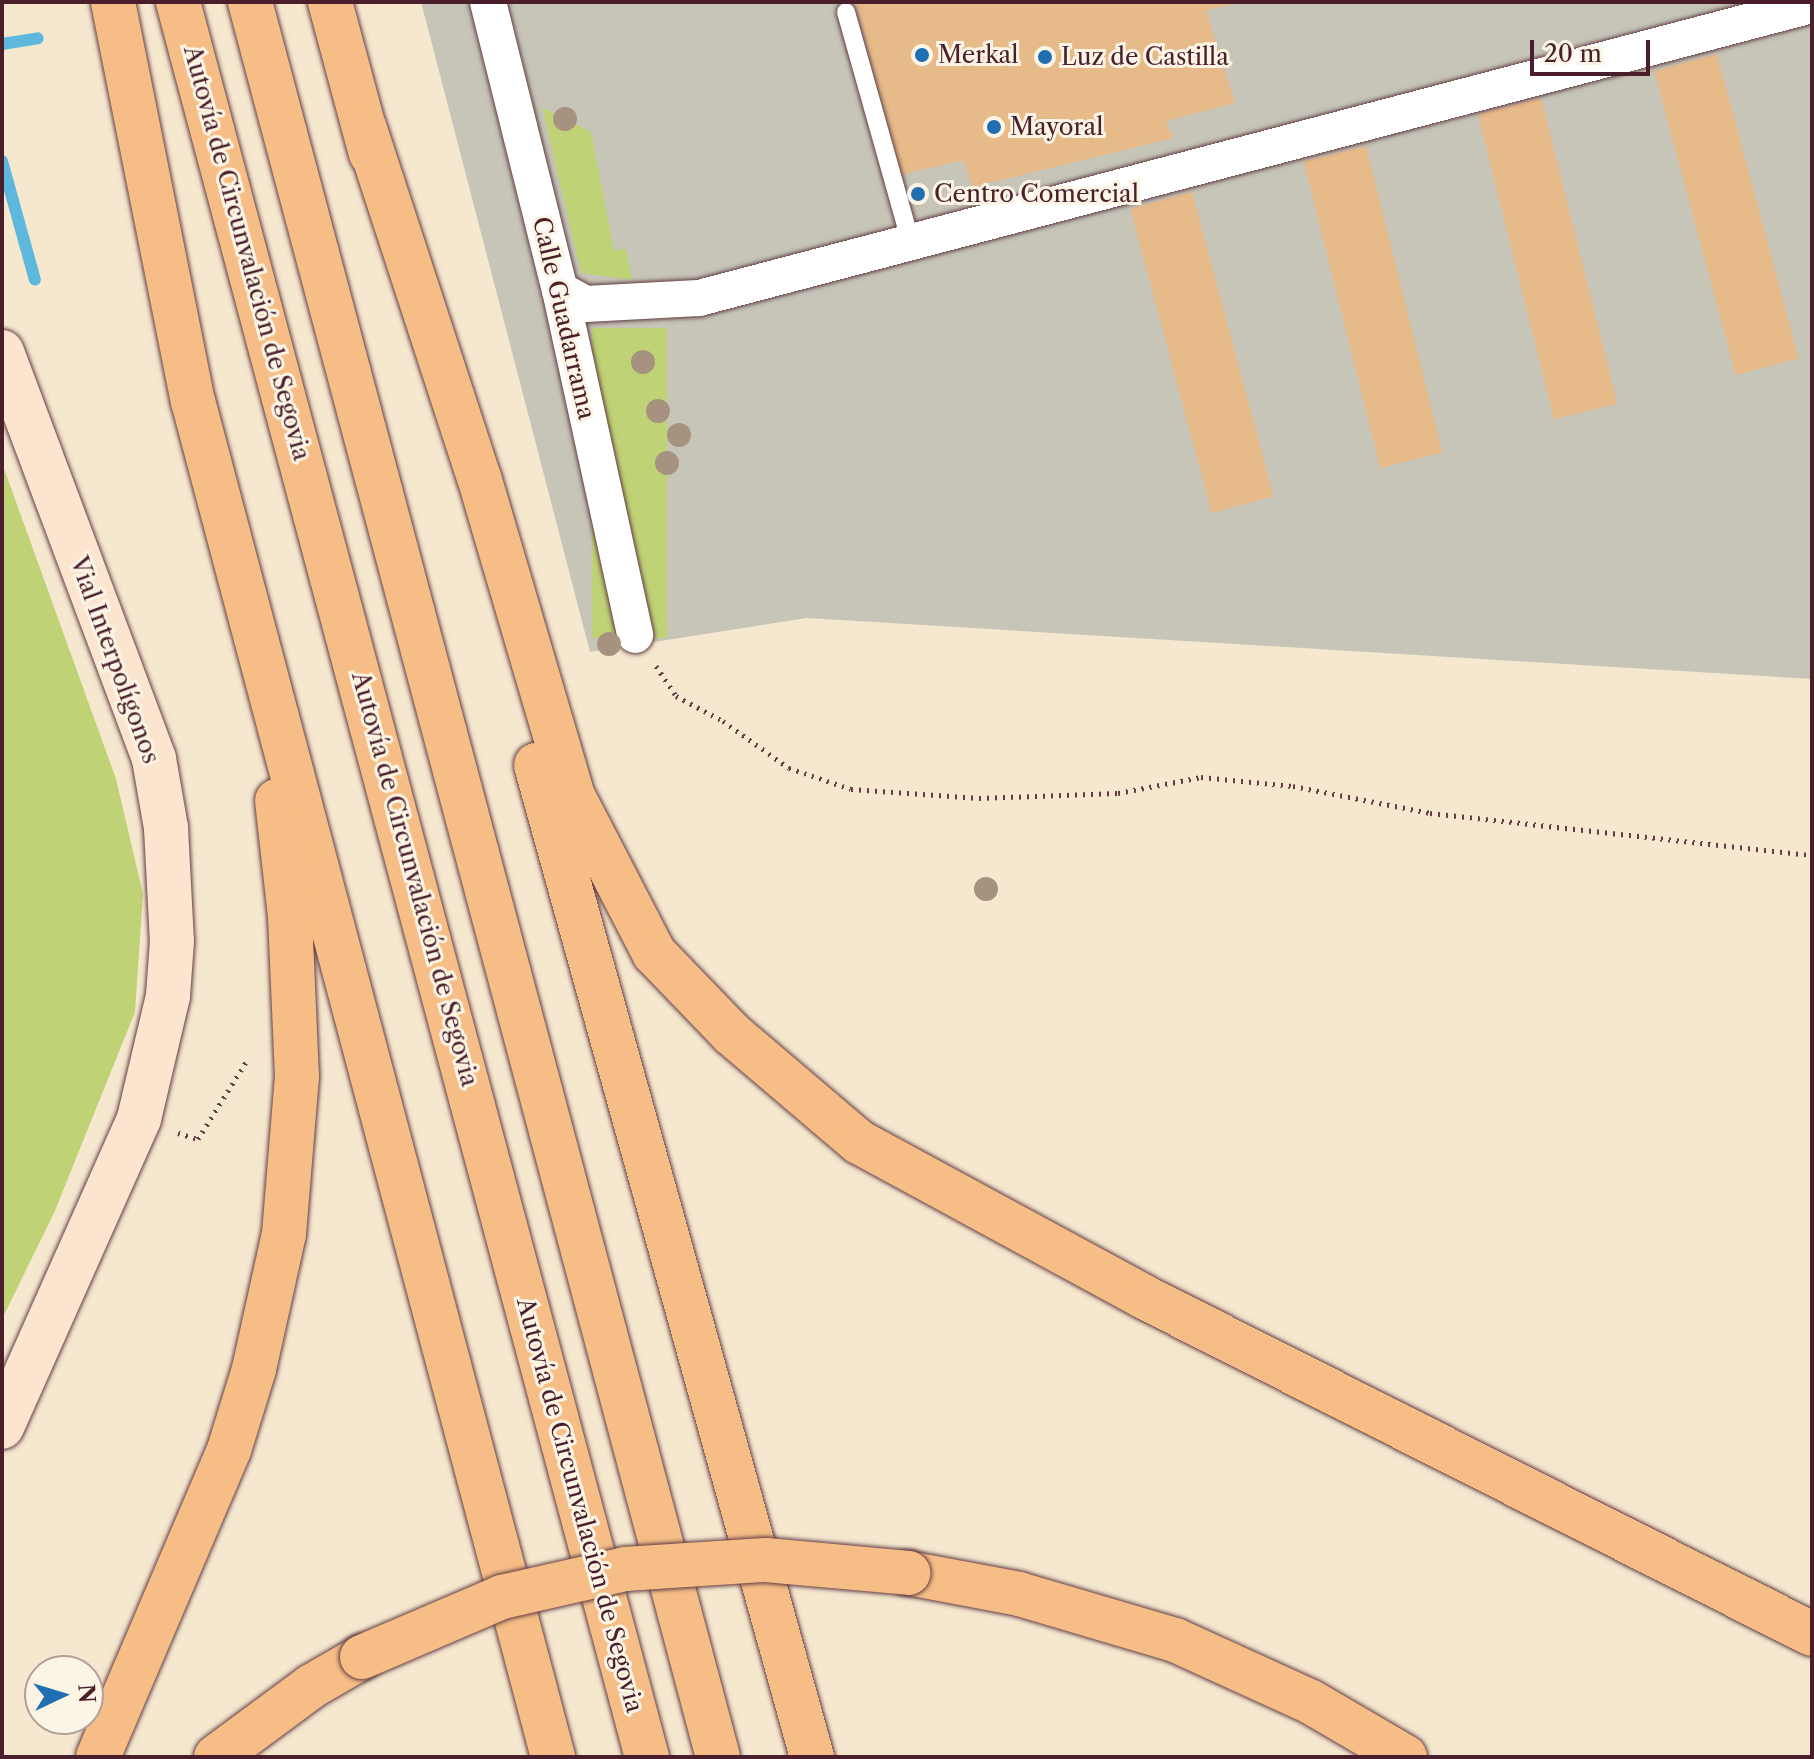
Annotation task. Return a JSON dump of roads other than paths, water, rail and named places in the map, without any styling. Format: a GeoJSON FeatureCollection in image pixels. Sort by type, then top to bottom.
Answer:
{"type":"FeatureCollection","features":[{"type":"Feature","properties":{"kind":"highway"},"geometry":{"type":"LineString","coordinates":[[113,2],[193,401],[261,663],[364,1033],[553,1757]]}},
{"type":"Feature","properties":{"kind":"highway","name":"Autovía de Circunvalación de Segovia"},"geometry":{"type":"LineString","coordinates":[[178,2],[647,1757]]}},
{"type":"Feature","properties":{"kind":"highway"},"geometry":{"type":"LineString","coordinates":[[250,2],[718,1757]]}},
{"type":"Feature","properties":{"kind":"highway"},"geometry":{"type":"LineString","coordinates":[[330,2],[812,1757]]}},
{"type":"Feature","properties":{"kind":"highway"},"geometry":{"type":"LineString","coordinates":[[364,126],[479,477],[573,796],[611,878],[654,953],[722,1024],[859,1142],[1144,1297],[1812,1634]]}},
{"type":"Feature","properties":{"kind":"highway"},"geometry":{"type":"LineString","coordinates":[[98,1757],[229,1450],[254,1369],[284,1234],[294,1130],[296,1024],[290,916],[261,663]]}},
{"type":"Feature","properties":{"kind":"highway"},"geometry":{"type":"LineString","coordinates":[[216,1757],[312,1686],[362,1657],[502,1597],[625,1569],[766,1560],[908,1573],[1019,1594],[1175,1640],[1311,1702],[1405,1757]]}},
{"type":"Feature","properties":{"kind":"main road","name":"Vial Interpolígonos"},"geometry":{"type":"LineString","coordinates":[[2,352],[154,759],[166,828],[172,941],[168,996],[139,1119],[2,1427]]}},
{"type":"Feature","properties":{"kind":"street","name":"Calle Guadarrama"},"geometry":{"type":"LineString","coordinates":[[488,2],[560,290],[635,635]]}},
{"type":"Feature","properties":{"kind":"street"},"geometry":{"type":"LineString","coordinates":[[560,290],[585,304],[699,298],[1812,5]]}},
{"type":"Feature","properties":{"kind":"lane"},"geometry":{"type":"LineString","coordinates":[[846,12],[911,243]]}},
{"type":"Feature","properties":{"kind":"waterway"},"geometry":{"type":"LineString","coordinates":[[2,44],[38,38]]}},
{"type":"Feature","properties":{"kind":"waterway"},"geometry":{"type":"LineString","coordinates":[[2,161],[35,280]]}},
{"type":"Feature","properties":{"kind":"place","name":"Merkal"},"geometry":{"type":"Point","coordinates":[922,55]}},
{"type":"Feature","properties":{"kind":"place","name":"Luz de Castilla"},"geometry":{"type":"Point","coordinates":[1045,57]}},
{"type":"Feature","properties":{"kind":"place","name":"Mayoral"},"geometry":{"type":"Point","coordinates":[994,127]}},
{"type":"Feature","properties":{"kind":"place","name":"Centro Comercial"},"geometry":{"type":"Point","coordinates":[918,194]}}]}
